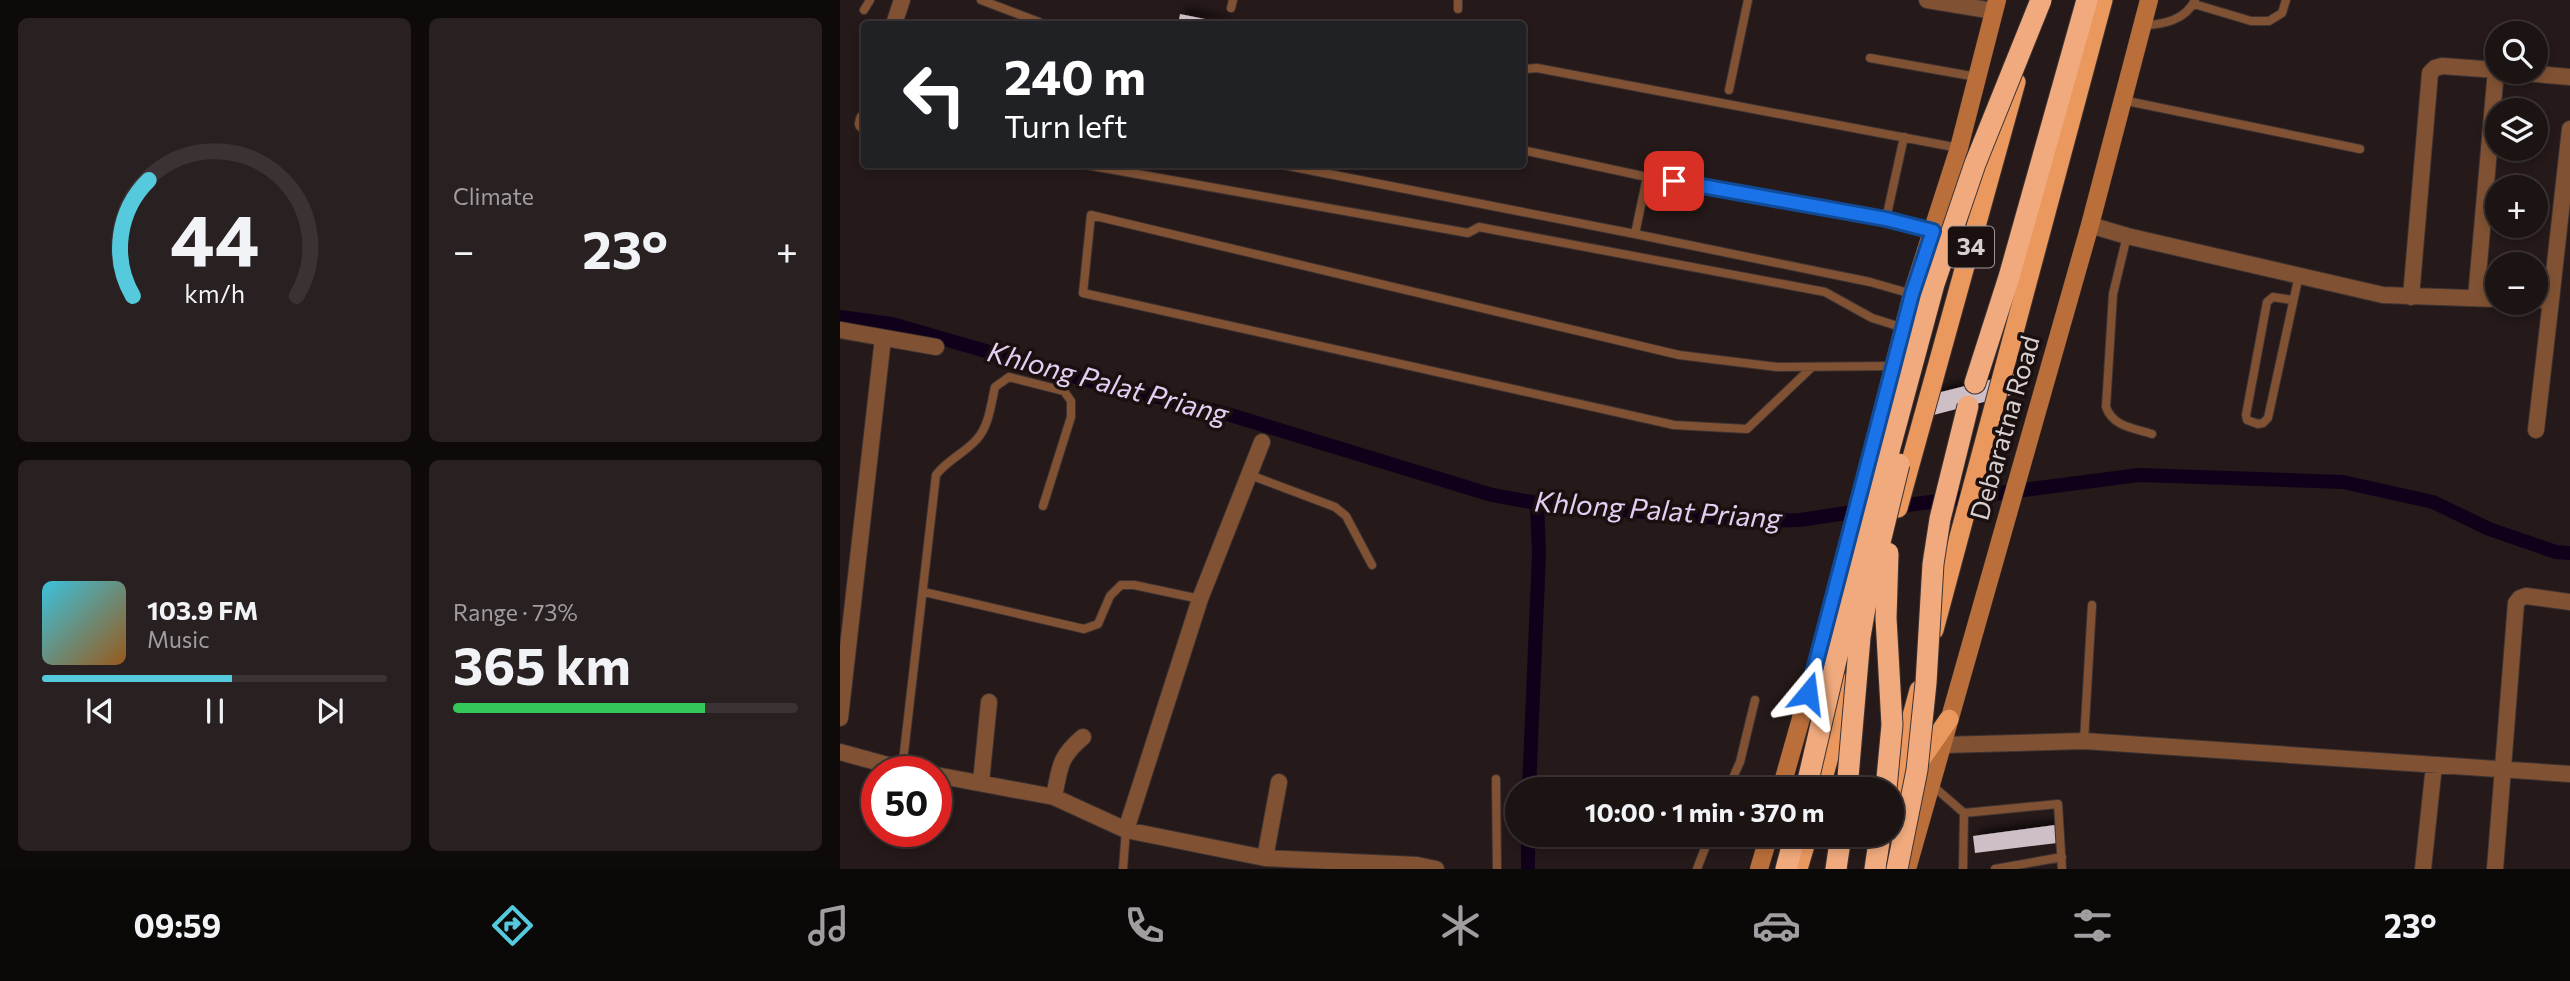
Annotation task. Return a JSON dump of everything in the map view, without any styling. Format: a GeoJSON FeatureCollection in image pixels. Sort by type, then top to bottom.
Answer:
{"type":"FeatureCollection","features":[{"type":"Feature","properties":{"kind":"highway","name":"34"},"geometry":{"type":"LineString","coordinates":[[1823,777],[1890,537],[1898,489],[2040,0]]}},
{"type":"Feature","properties":{"kind":"highway"},"geometry":{"type":"LineString","coordinates":[[1809,777],[1858,566],[1934,284],[1975,164],[2040,0]]}},
{"type":"Feature","properties":{"kind":"highway"},"geometry":{"type":"LineString","coordinates":[[1848,777],[1860,636],[1947,288],[1987,169],[2055,0]]}},
{"type":"Feature","properties":{"kind":"highway"},"geometry":{"type":"LineString","coordinates":[[1975,383],[2009,276],[2087,0]]}},
{"type":"Feature","properties":{"kind":"highway","name":"Debaratna Road"},"geometry":{"type":"LineString","coordinates":[[1895,777],[2103,0]]}},
{"type":"Feature","properties":{"kind":"highway"},"geometry":{"type":"LineString","coordinates":[[1897,869],[1920,749],[1933,564],[1940,519],[1968,406]]}},
{"type":"Feature","properties":{"kind":"highway"},"geometry":{"type":"LineString","coordinates":[[1887,777],[1892,724],[1886,583],[1898,489]]}},
{"type":"Feature","properties":{"kind":"highway"},"geometry":{"type":"LineString","coordinates":[[1835,598],[1835,735]]}},
{"type":"Feature","properties":{"kind":"highway"},"geometry":{"type":"LineString","coordinates":[[1904,784],[1949,719]]}},
{"type":"Feature","properties":{"kind":"highway"},"geometry":{"type":"LineString","coordinates":[[1786,869],[1792,847]]}},
{"type":"Feature","properties":{"kind":"highway"},"geometry":{"type":"LineString","coordinates":[[1798,869],[1804,847]]}},
{"type":"Feature","properties":{"kind":"highway"},"geometry":{"type":"LineString","coordinates":[[1836,869],[1840,847]]}},
{"type":"Feature","properties":{"kind":"highway"},"geometry":{"type":"LineString","coordinates":[[1869,869],[1876,847]]}},
{"type":"Feature","properties":{"kind":"highway"},"geometry":{"type":"LineString","coordinates":[[1875,869],[1878,847]]}},
{"type":"Feature","properties":{"kind":"main road","name":"Debaratna Road"},"geometry":{"type":"LineString","coordinates":[[1907,869],[2090,225],[2149,0]]}},
{"type":"Feature","properties":{"kind":"main road","name":"34"},"geometry":{"type":"LineString","coordinates":[[1785,777],[1835,598],[1912,294],[1959,148],[1996,5]]}},
{"type":"Feature","properties":{"kind":"main road"},"geometry":{"type":"LineString","coordinates":[[1759,869],[1765,847]]}},
{"type":"Feature","properties":{"kind":"street"},"geometry":{"type":"LineString","coordinates":[[895,21],[902,0]]}},
{"type":"Feature","properties":{"kind":"street"},"geometry":{"type":"LineString","coordinates":[[1927,0],[1996,5]]}},
{"type":"Feature","properties":{"kind":"street"},"geometry":{"type":"LineString","coordinates":[[2411,297],[2430,73],[2434,68],[2442,66],[2485,69]]}},
{"type":"Feature","properties":{"kind":"street"},"geometry":{"type":"LineString","coordinates":[[2548,75],[2570,77]]}},
{"type":"Feature","properties":{"kind":"street"},"geometry":{"type":"LineString","coordinates":[[2476,298],[2496,84]]}},
{"type":"Feature","properties":{"kind":"street"},"geometry":{"type":"LineString","coordinates":[[2548,268],[2570,129]]}},
{"type":"Feature","properties":{"kind":"street"},"geometry":{"type":"LineString","coordinates":[[2090,225],[2127,236],[2383,295],[2485,298]]}},
{"type":"Feature","properties":{"kind":"street"},"geometry":{"type":"LineString","coordinates":[[2536,430],[2542,315]]}},
{"type":"Feature","properties":{"kind":"street"},"geometry":{"type":"LineString","coordinates":[[840,330],[936,347]]}},
{"type":"Feature","properties":{"kind":"street"},"geometry":{"type":"LineString","coordinates":[[840,718],[883,338]]}},
{"type":"Feature","properties":{"kind":"street"},"geometry":{"type":"LineString","coordinates":[[1126,830],[1200,600],[1262,442]]}},
{"type":"Feature","properties":{"kind":"street"},"geometry":{"type":"LineString","coordinates":[[2495,869],[2516,603],[2519,598],[2526,596],[2570,602]]}},
{"type":"Feature","properties":{"kind":"street"},"geometry":{"type":"LineString","coordinates":[[981,782],[989,702]]}},
{"type":"Feature","properties":{"kind":"street"},"geometry":{"type":"LineString","coordinates":[[1054,797],[1063,758],[1067,750],[1083,737]]}},
{"type":"Feature","properties":{"kind":"street"},"geometry":{"type":"LineString","coordinates":[[1942,745],[2084,741],[2570,774]]}},
{"type":"Feature","properties":{"kind":"street"},"geometry":{"type":"LineString","coordinates":[[840,752],[861,758]]}},
{"type":"Feature","properties":{"kind":"street"},"geometry":{"type":"LineString","coordinates":[[2423,869],[2434,765]]}},
{"type":"Feature","properties":{"kind":"street"},"geometry":{"type":"LineString","coordinates":[[952,777],[1054,797],[1126,830],[1265,858],[1436,869]]}},
{"type":"Feature","properties":{"kind":"street"},"geometry":{"type":"LineString","coordinates":[[1265,858],[1279,782]]}},
{"type":"Feature","properties":{"kind":"lane"},"geometry":{"type":"LineString","coordinates":[[864,10],[870,0]]}},
{"type":"Feature","properties":{"kind":"lane"},"geometry":{"type":"LineString","coordinates":[[981,0],[1036,21]]}},
{"type":"Feature","properties":{"kind":"lane"},"geometry":{"type":"LineString","coordinates":[[1729,90],[1748,0]]}},
{"type":"Feature","properties":{"kind":"lane"},"geometry":{"type":"LineString","coordinates":[[2142,26],[2166,24],[2186,12],[2194,2],[2250,21],[2269,21],[2282,13],[2286,0]]}},
{"type":"Feature","properties":{"kind":"lane"},"geometry":{"type":"LineString","coordinates":[[1870,58],[1978,78]]}},
{"type":"Feature","properties":{"kind":"lane"},"geometry":{"type":"LineString","coordinates":[[1526,69],[1537,68],[1959,148]]}},
{"type":"Feature","properties":{"kind":"lane"},"geometry":{"type":"LineString","coordinates":[[2122,100],[2360,149]]}},
{"type":"Feature","properties":{"kind":"lane"},"geometry":{"type":"LineString","coordinates":[[1886,219],[1904,137]]}},
{"type":"Feature","properties":{"kind":"lane"},"geometry":{"type":"LineString","coordinates":[[1526,151],[1647,177],[1886,219],[1933,231]]}},
{"type":"Feature","properties":{"kind":"lane"},"geometry":{"type":"LineString","coordinates":[[1103,168],[1468,233],[1479,227],[1825,292],[1872,318],[1904,328]]}},
{"type":"Feature","properties":{"kind":"lane"},"geometry":{"type":"LineString","coordinates":[[1298,168],[1635,234],[1859,280],[1912,294]]}},
{"type":"Feature","properties":{"kind":"lane"},"geometry":{"type":"LineString","coordinates":[[1635,234],[1647,177]]}},
{"type":"Feature","properties":{"kind":"lane"},"geometry":{"type":"LineString","coordinates":[[1812,367],[1747,429],[1674,425],[1083,293],[1091,215],[1679,355],[1777,367],[1894,366]]}},
{"type":"Feature","properties":{"kind":"lane"},"geometry":{"type":"LineString","coordinates":[[2127,236],[2113,294],[2106,407],[2109,417],[2116,422],[2152,434]]}},
{"type":"Feature","properties":{"kind":"lane"},"geometry":{"type":"LineString","coordinates":[[2292,300],[2273,297],[2267,302],[2246,415],[2250,423],[2263,423],[2268,418],[2299,275]]}},
{"type":"Feature","properties":{"kind":"lane"},"geometry":{"type":"LineString","coordinates":[[909,756],[936,475],[944,464],[978,438],[985,428],[995,387],[1009,377],[1063,391],[1071,401],[1071,417],[1043,506]]}},
{"type":"Feature","properties":{"kind":"lane"},"geometry":{"type":"LineString","coordinates":[[1250,475],[1335,507],[1346,516],[1372,565]]}},
{"type":"Feature","properties":{"kind":"lane"},"geometry":{"type":"LineString","coordinates":[[924,592],[1084,629],[1098,624],[1110,596],[1121,585],[1134,585],[1200,600]]}},
{"type":"Feature","properties":{"kind":"lane"},"geometry":{"type":"LineString","coordinates":[[2084,741],[2092,605]]}},
{"type":"Feature","properties":{"kind":"lane"},"geometry":{"type":"LineString","coordinates":[[1733,777],[1740,762],[1755,699]]}},
{"type":"Feature","properties":{"kind":"lane"},"geometry":{"type":"LineString","coordinates":[[1496,779],[1497,869]]}},
{"type":"Feature","properties":{"kind":"lane"},"geometry":{"type":"LineString","coordinates":[[1930,784],[1964,813],[2057,804],[2062,869]]}},
{"type":"Feature","properties":{"kind":"lane"},"geometry":{"type":"LineString","coordinates":[[1963,869],[1964,813]]}},
{"type":"Feature","properties":{"kind":"lane"},"geometry":{"type":"LineString","coordinates":[[1123,869],[1126,830]]}},
{"type":"Feature","properties":{"kind":"lane"},"geometry":{"type":"LineString","coordinates":[[1697,869],[1705,847]]}},
{"type":"Feature","properties":{"kind":"lane"},"geometry":{"type":"LineString","coordinates":[[1995,869],[2062,857]]}},
{"type":"Feature","properties":{"kind":"building"},"geometry":{"type":"Polygon","coordinates":[[[1180,14],[1215,21],[1179,21],[1180,14]]]}},
{"type":"Feature","properties":{"kind":"building"},"geometry":{"type":"Polygon","coordinates":[[[2021,372],[2015,394],[1918,419],[1925,396],[2021,372]]]}},
{"type":"Feature","properties":{"kind":"building"},"geometry":{"type":"Polygon","coordinates":[[[2055,825],[2057,843],[1975,853],[1973,836],[2055,825]]]}},
{"type":"Feature","properties":{"kind":"waterway","name":"Khlong Palat Priang"},"geometry":{"type":"LineString","coordinates":[[840,317],[892,324],[1083,379],[1224,413],[1492,495],[1537,503],[1754,521],[1800,520],[1865,510]]}},
{"type":"Feature","properties":{"kind":"waterway","name":"Khlong Palat Priang"},"geometry":{"type":"LineString","coordinates":[[1892,507],[2139,475],[2343,482],[2433,502],[2489,529],[2556,552],[2570,553]]}},
{"type":"Feature","properties":{"kind":"waterway"},"geometry":{"type":"LineString","coordinates":[[1530,777],[1539,554],[1537,503]]}},
{"type":"Feature","properties":{"kind":"waterway"},"geometry":{"type":"LineString","coordinates":[[1528,847],[1528,869]]}},
{"type":"Feature","properties":{"kind":"route"},"geometry":{"type":"LineString","coordinates":[[1674,181],[1886,219],[1933,231],[1912,294],[1835,598],[1808,693]]}}]}
